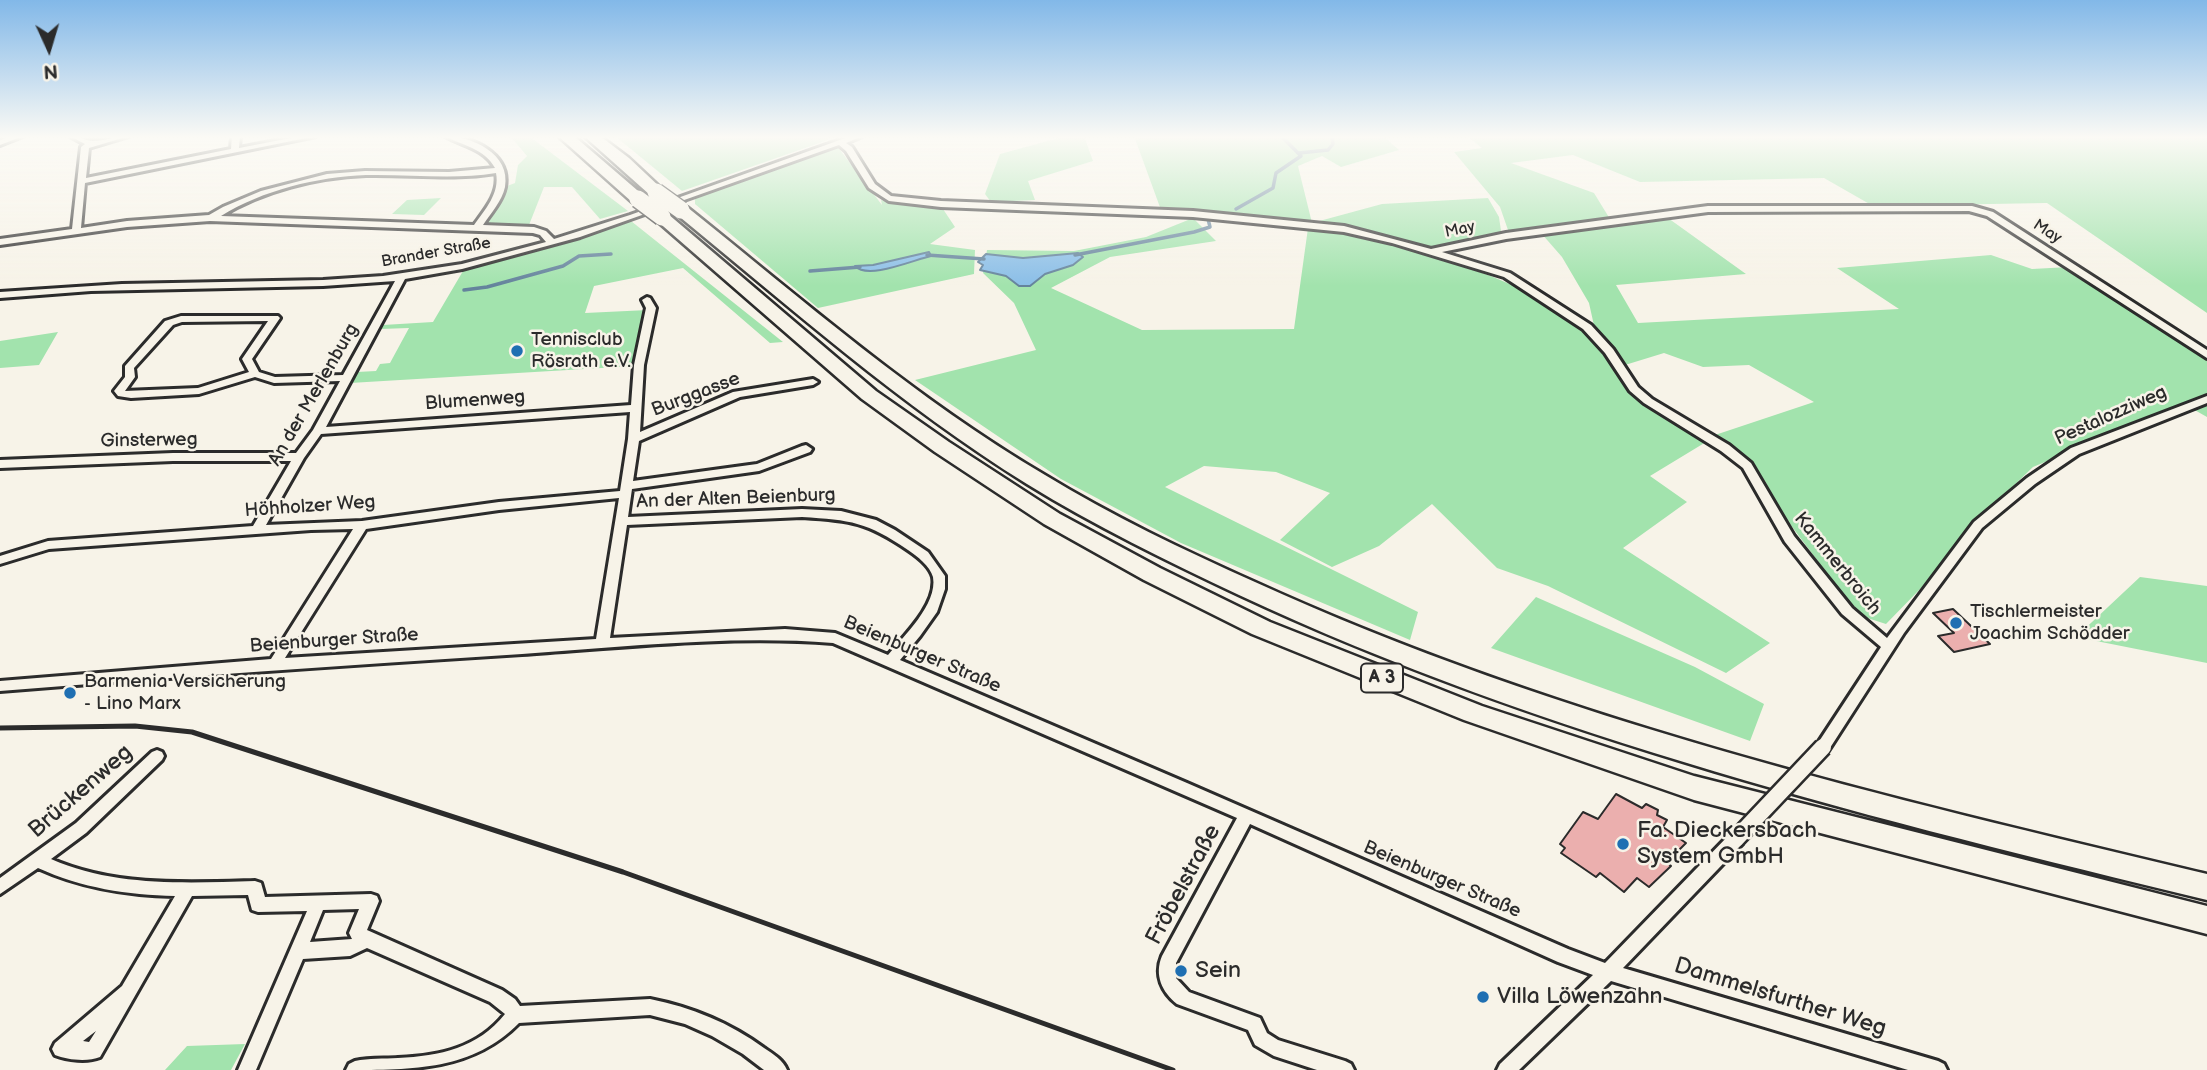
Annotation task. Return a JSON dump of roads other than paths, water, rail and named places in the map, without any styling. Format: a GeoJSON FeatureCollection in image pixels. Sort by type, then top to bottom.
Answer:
{"type":"FeatureCollection","features":[{"type":"Feature","properties":{"kind":"highway","name":"A 3"},"geometry":{"type":"LineString","coordinates":[[624,186],[638,198],[671,214],[891,380],[1013,466],[1074,502],[1280,607],[1478,684],[1689,755],[1926,820],[2207,887]]}},
{"type":"Feature","properties":{"kind":"highway","name":"A 3"},"geometry":{"type":"LineString","coordinates":[[650,186],[671,214],[869,395],[1052,519],[1152,574],[1261,628],[1474,713],[1694,788],[2207,920]]}},
{"type":"Feature","properties":{"kind":"street"},"geometry":{"type":"LineString","coordinates":[[76,231],[82,186]]}},
{"type":"Feature","properties":{"kind":"street"},"geometry":{"type":"LineString","coordinates":[[210,218],[234,204],[290,186]]}},
{"type":"Feature","properties":{"kind":"street"},"geometry":{"type":"LineString","coordinates":[[476,229],[501,186]]}},
{"type":"Feature","properties":{"kind":"street","name":"Brander Straße"},"geometry":{"type":"LineString","coordinates":[[0,295],[108,286],[308,283],[401,277],[479,263],[552,243],[715,186]]}},
{"type":"Feature","properties":{"kind":"street","name":"Kammerbroich"},"geometry":{"type":"LineString","coordinates":[[872,186],[889,198],[941,204],[1193,214],[1344,229],[1372,234],[1507,275],[1587,327],[1609,351],[1634,389],[1648,401],[1725,448],[1747,466],[1789,539],[1847,611],[1888,646]]}},
{"type":"Feature","properties":{"kind":"street","name":"May"},"geometry":{"type":"LineString","coordinates":[[1430,253],[1506,236],[1708,209],[1969,208],[1990,214],[2207,355]]}},
{"type":"Feature","properties":{"kind":"street"},"geometry":{"type":"LineString","coordinates":[[0,242],[147,222],[210,218],[534,230],[543,233],[552,243]]}},
{"type":"Feature","properties":{"kind":"street","name":"An der Merlenburg"},"geometry":{"type":"LineString","coordinates":[[257,530],[299,457],[318,431],[401,277]]}},
{"type":"Feature","properties":{"kind":"street","name":"Burggasse"},"geometry":{"type":"LineString","coordinates":[[602,644],[634,439],[639,365],[651,308],[647,300]]}},
{"type":"Feature","properties":{"kind":"street"},"geometry":{"type":"LineString","coordinates":[[255,374],[247,359],[275,318],[181,319],[169,323],[129,368],[130,377],[119,391],[131,395],[191,392],[255,374],[274,380],[345,378]]}},
{"type":"Feature","properties":{"kind":"street","name":"Burggasse"},"geometry":{"type":"LineString","coordinates":[[634,439],[737,394],[813,382]]}},
{"type":"Feature","properties":{"kind":"street","name":"Pestalozziweg"},"geometry":{"type":"LineString","coordinates":[[1506,1070],[1608,972],[1823,747],[1888,646],[1978,525],[2031,481],[2075,451],[2207,399]]}},
{"type":"Feature","properties":{"kind":"street","name":"Blumenweg"},"geometry":{"type":"LineString","coordinates":[[318,431],[635,408]]}},
{"type":"Feature","properties":{"kind":"street"},"geometry":{"type":"LineString","coordinates":[[625,490],[759,467],[807,449]]}},
{"type":"Feature","properties":{"kind":"street","name":"Ginsterweg"},"geometry":{"type":"LineString","coordinates":[[0,464],[173,457],[299,457]]}},
{"type":"Feature","properties":{"kind":"street","name":"Höhholzer Weg"},"geometry":{"type":"LineString","coordinates":[[0,560],[48,545],[362,525],[625,490]]}},
{"type":"Feature","properties":{"kind":"street","name":"An der Alten Beienburg"},"geometry":{"type":"LineString","coordinates":[[622,522],[802,513],[841,514],[872,523],[924,555],[939,576],[940,588],[932,608],[891,661]]}},
{"type":"Feature","properties":{"kind":"street"},"geometry":{"type":"LineString","coordinates":[[274,665],[362,525]]}},
{"type":"Feature","properties":{"kind":"street","name":"Beienburger Straße"},"geometry":{"type":"LineString","coordinates":[[0,686],[602,644],[801,633],[835,638],[1564,956],[1608,972]]}},
{"type":"Feature","properties":{"kind":"street","name":"Brückenweg"},"geometry":{"type":"LineString","coordinates":[[0,887],[81,828],[157,756]]}},
{"type":"Feature","properties":{"kind":"street","name":"Fröbelstraße"},"geometry":{"type":"LineString","coordinates":[[1246,816],[1168,962],[1168,982],[1173,991],[1183,998],[1254,1024],[1261,1039],[1275,1046],[1345,1070]]}},
{"type":"Feature","properties":{"kind":"street"},"geometry":{"type":"LineString","coordinates":[[36,860],[55,870],[96,880],[187,890],[254,888],[258,905],[371,901],[357,933],[367,940],[496,996],[509,1004],[515,1015]]}},
{"type":"Feature","properties":{"kind":"street"},"geometry":{"type":"LineString","coordinates":[[129,991],[187,890]]}},
{"type":"Feature","properties":{"kind":"street"},"geometry":{"type":"LineString","coordinates":[[247,1070],[318,903]]}},
{"type":"Feature","properties":{"kind":"street"},"geometry":{"type":"LineString","coordinates":[[297,951],[350,948],[367,940]]}},
{"type":"Feature","properties":{"kind":"street","name":"Dammelsfurther Weg"},"geometry":{"type":"LineString","coordinates":[[1608,972],[1938,1070]]}},
{"type":"Feature","properties":{"kind":"street"},"geometry":{"type":"LineString","coordinates":[[515,1015],[650,1007],[670,1010],[730,1035],[778,1070]]}},
{"type":"Feature","properties":{"kind":"street"},"geometry":{"type":"LineString","coordinates":[[355,1070],[370,1067],[402,1069],[477,1052],[504,1031],[515,1015]]}},
{"type":"Feature","properties":{"kind":"water"},"geometry":{"type":"Polygon","coordinates":[[[929,252],[931,256],[891,268],[870,271],[855,266],[873,265],[929,252]]]}},
{"type":"Feature","properties":{"kind":"water"},"geometry":{"type":"Polygon","coordinates":[[[1078,253],[1083,257],[1073,265],[1045,274],[1030,286],[1019,286],[1006,276],[980,270],[983,265],[978,262],[986,254],[1023,258],[1078,253]]]}},
{"type":"Feature","properties":{"kind":"waterway"},"geometry":{"type":"LineString","coordinates":[[1236,209],[1273,186]]}},
{"type":"Feature","properties":{"kind":"waterway"},"geometry":{"type":"LineString","coordinates":[[1075,255],[1194,232],[1210,227],[1208,219]]}},
{"type":"Feature","properties":{"kind":"waterway"},"geometry":{"type":"LineString","coordinates":[[464,290],[487,287],[563,266],[579,256],[611,254]]}},
{"type":"Feature","properties":{"kind":"waterway"},"geometry":{"type":"LineString","coordinates":[[927,255],[984,259]]}},
{"type":"Feature","properties":{"kind":"waterway"},"geometry":{"type":"LineString","coordinates":[[810,271],[860,267]]}},
{"type":"Feature","properties":{"kind":"railway"},"geometry":{"type":"LineString","coordinates":[[0,728],[135,726],[192,732],[623,872],[1173,1070]]}},
{"type":"Feature","properties":{"kind":"place","name":"Tennisclub Rösrath e.V."},"geometry":{"type":"Point","coordinates":[517,351]}},
{"type":"Feature","properties":{"kind":"place","name":"Tischlermeister Joachim Schödder"},"geometry":{"type":"Point","coordinates":[1956,623]}},
{"type":"Feature","properties":{"kind":"place","name":"Barmenia Versicherung - Lino Marx"},"geometry":{"type":"Point","coordinates":[70,693]}},
{"type":"Feature","properties":{"kind":"place","name":"Fa. Dieckersbach System GmbH"},"geometry":{"type":"Point","coordinates":[1623,844]}},
{"type":"Feature","properties":{"kind":"place","name":"Sein"},"geometry":{"type":"Point","coordinates":[1181,971]}},
{"type":"Feature","properties":{"kind":"place","name":"Villa Löwenzahn"},"geometry":{"type":"Point","coordinates":[1483,997]}}]}
